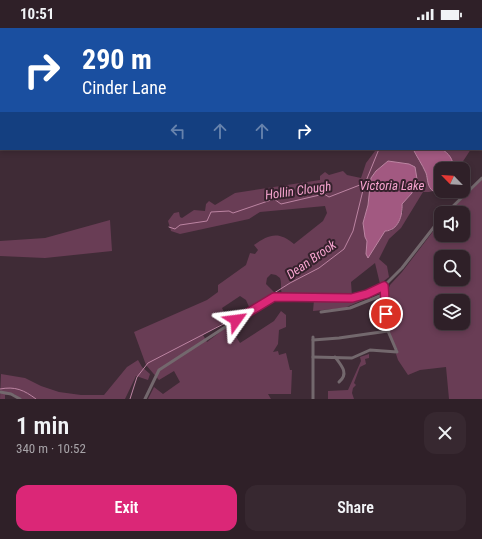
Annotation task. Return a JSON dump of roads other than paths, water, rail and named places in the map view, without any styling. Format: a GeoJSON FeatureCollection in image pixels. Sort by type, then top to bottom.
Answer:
{"type":"FeatureCollection","features":[{"type":"Feature","properties":{"kind":"street"},"geometry":{"type":"LineString","coordinates":[[453,206],[482,178]]}},
{"type":"Feature","properties":{"kind":"street"},"geometry":{"type":"LineString","coordinates":[[145,399],[158,370],[274,297],[352,298],[367,294],[384,286],[402,268],[434,227]]}},
{"type":"Feature","properties":{"kind":"street"},"geometry":{"type":"LineString","coordinates":[[313,357],[354,358],[370,350],[397,352],[388,331],[384,286]]}},
{"type":"Feature","properties":{"kind":"street"},"geometry":{"type":"LineString","coordinates":[[321,312],[350,308],[385,294]]}},
{"type":"Feature","properties":{"kind":"street"},"geometry":{"type":"LineString","coordinates":[[313,399],[313,338],[339,338],[388,331]]}},
{"type":"Feature","properties":{"kind":"street"},"geometry":{"type":"LineString","coordinates":[[336,357],[344,371],[344,377],[339,382]]}},
{"type":"Feature","properties":{"kind":"street"},"geometry":{"type":"LineString","coordinates":[[0,392],[11,394],[20,399]]}},
{"type":"Feature","properties":{"kind":"water"},"geometry":{"type":"Polygon","coordinates":[[[414,150],[442,150],[450,157],[452,162],[434,162],[434,191],[431,189],[426,173],[414,150]]]}},
{"type":"Feature","properties":{"kind":"water","name":"Victoria Lake"},"geometry":{"type":"Polygon","coordinates":[[[388,161],[409,164],[415,167],[417,179],[413,186],[412,193],[402,204],[402,213],[399,222],[390,230],[385,231],[368,258],[366,254],[367,241],[363,223],[368,205],[371,178],[376,171],[388,161]]]}},
{"type":"Feature","properties":{"kind":"waterway","name":"Dean Brook"},"geometry":{"type":"LineString","coordinates":[[130,399],[137,377],[148,363],[233,319],[290,283],[319,268],[344,249],[353,231],[364,186],[379,150]]}},
{"type":"Feature","properties":{"kind":"waterway","name":"Hollin Clough"},"geometry":{"type":"LineString","coordinates":[[169,227],[175,229],[180,225],[207,221],[211,212],[229,211],[233,213],[274,199],[281,204],[324,194],[329,197],[365,183]]}},
{"type":"Feature","properties":{"kind":"waterway"},"geometry":{"type":"LineString","coordinates":[[0,389],[15,388],[36,399]]}}]}
